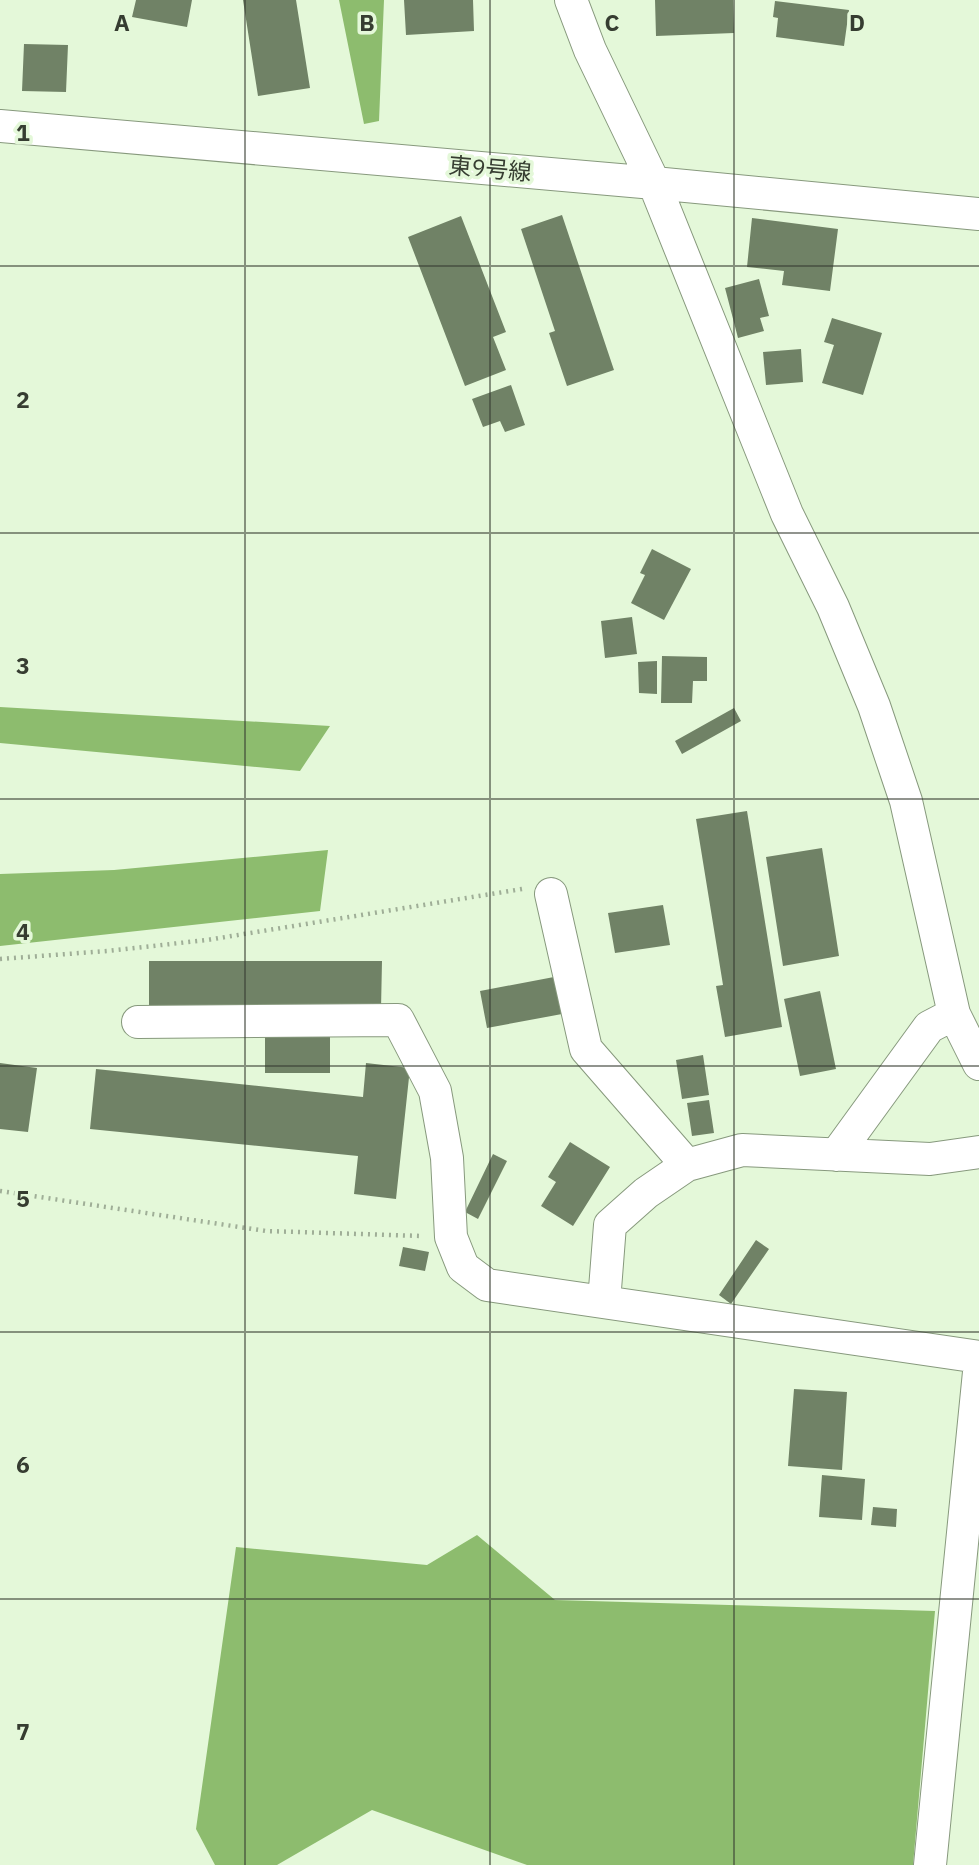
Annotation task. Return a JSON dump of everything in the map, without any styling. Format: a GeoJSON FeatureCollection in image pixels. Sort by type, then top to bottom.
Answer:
{"type":"FeatureCollection","features":[{"type":"Feature","properties":{"kind":"street"},"geometry":{"type":"LineString","coordinates":[[571,0],[590,50],[654,183],[787,514],[833,607],[874,706],[906,801],[954,1014],[979,1064]]}},
{"type":"Feature","properties":{"kind":"street","name":"東9号線"},"geometry":{"type":"LineString","coordinates":[[0,126],[979,214]]}},
{"type":"Feature","properties":{"kind":"street"},"geometry":{"type":"LineString","coordinates":[[551,894],[586,1049],[687,1165]]}},
{"type":"Feature","properties":{"kind":"street"},"geometry":{"type":"LineString","coordinates":[[836,1155],[929,1027],[954,1014]]}},
{"type":"Feature","properties":{"kind":"street"},"geometry":{"type":"LineString","coordinates":[[138,1022],[398,1020],[435,1091],[447,1158],[451,1237],[463,1267],[487,1285],[979,1357]]}},
{"type":"Feature","properties":{"kind":"street"},"geometry":{"type":"LineString","coordinates":[[604,1301],[610,1225],[646,1193],[687,1165],[742,1150],[930,1159],[979,1152]]}},
{"type":"Feature","properties":{"kind":"street"},"geometry":{"type":"LineString","coordinates":[[930,1865],[979,1372]]}},
{"type":"Feature","properties":{"kind":"path"},"geometry":{"type":"LineString","coordinates":[[0,959],[207,940],[518,888],[551,894]]}},
{"type":"Feature","properties":{"kind":"path"},"geometry":{"type":"LineString","coordinates":[[0,1191],[266,1231],[451,1237]]}},
{"type":"Feature","properties":{"kind":"green space"},"geometry":{"type":"Polygon","coordinates":[[[339,0],[384,0],[379,121],[364,124],[339,0]]]}},
{"type":"Feature","properties":{"kind":"green space"},"geometry":{"type":"Polygon","coordinates":[[[0,707],[330,726],[300,771],[0,743],[0,707]]]}},
{"type":"Feature","properties":{"kind":"green space"},"geometry":{"type":"Polygon","coordinates":[[[328,850],[320,911],[0,946],[0,874],[114,870],[328,850]]]}},
{"type":"Feature","properties":{"kind":"green space"},"geometry":{"type":"Polygon","coordinates":[[[477,1535],[555,1600],[935,1611],[913,1865],[527,1865],[372,1810],[277,1865],[215,1865],[196,1829],[236,1547],[427,1565],[477,1535]]]}},
{"type":"Feature","properties":{"kind":"building"},"geometry":{"type":"Polygon","coordinates":[[[136,0],[192,0],[187,27],[132,17],[136,0]]]}},
{"type":"Feature","properties":{"kind":"building"},"geometry":{"type":"Polygon","coordinates":[[[243,0],[296,0],[310,88],[258,96],[243,0]]]}},
{"type":"Feature","properties":{"kind":"building"},"geometry":{"type":"Polygon","coordinates":[[[404,0],[473,0],[474,31],[406,35],[404,0]]]}},
{"type":"Feature","properties":{"kind":"building"},"geometry":{"type":"Polygon","coordinates":[[[655,0],[733,0],[734,33],[656,36],[655,0]]]}},
{"type":"Feature","properties":{"kind":"building"},"geometry":{"type":"Polygon","coordinates":[[[775,1],[849,10],[844,46],[776,37],[778,18],[773,17],[775,1]]]}},
{"type":"Feature","properties":{"kind":"building"},"geometry":{"type":"Polygon","coordinates":[[[24,44],[68,45],[66,92],[22,91],[24,44]]]}},
{"type":"Feature","properties":{"kind":"building"},"geometry":{"type":"Polygon","coordinates":[[[562,215],[614,370],[567,386],[549,333],[555,331],[521,229],[562,215]]]}},
{"type":"Feature","properties":{"kind":"building"},"geometry":{"type":"Polygon","coordinates":[[[461,216],[506,332],[493,337],[506,370],[465,386],[408,237],[461,216]]]}},
{"type":"Feature","properties":{"kind":"building"},"geometry":{"type":"Polygon","coordinates":[[[752,218],[838,229],[830,291],[782,285],[784,271],[747,267],[752,218]]]}},
{"type":"Feature","properties":{"kind":"building"},"geometry":{"type":"Polygon","coordinates":[[[759,279],[769,316],[760,318],[764,331],[738,338],[725,288],[759,279]]]}},
{"type":"Feature","properties":{"kind":"building"},"geometry":{"type":"Polygon","coordinates":[[[832,318],[882,333],[863,395],[822,383],[834,345],[824,342],[832,318]]]}},
{"type":"Feature","properties":{"kind":"building"},"geometry":{"type":"Polygon","coordinates":[[[801,349],[803,382],[766,385],[763,352],[801,349]]]}},
{"type":"Feature","properties":{"kind":"building"},"geometry":{"type":"Polygon","coordinates":[[[511,385],[525,425],[505,432],[500,421],[483,427],[472,399],[511,385]]]}},
{"type":"Feature","properties":{"kind":"building"},"geometry":{"type":"Polygon","coordinates":[[[652,549],[691,569],[664,620],[631,603],[645,575],[640,573],[652,549]]]}},
{"type":"Feature","properties":{"kind":"building"},"geometry":{"type":"Polygon","coordinates":[[[632,617],[637,654],[605,658],[601,621],[632,617]]]}},
{"type":"Feature","properties":{"kind":"building"},"geometry":{"type":"Polygon","coordinates":[[[662,656],[707,657],[707,681],[693,681],[692,703],[661,703],[662,656]]]}},
{"type":"Feature","properties":{"kind":"building"},"geometry":{"type":"Polygon","coordinates":[[[657,661],[657,694],[639,693],[638,662],[657,661]]]}},
{"type":"Feature","properties":{"kind":"building"},"geometry":{"type":"Polygon","coordinates":[[[734,708],[741,721],[682,754],[675,741],[734,708]]]}},
{"type":"Feature","properties":{"kind":"building"},"geometry":{"type":"Polygon","coordinates":[[[747,811],[782,1027],[725,1037],[716,986],[723,985],[696,819],[747,811]]]}},
{"type":"Feature","properties":{"kind":"building"},"geometry":{"type":"Polygon","coordinates":[[[822,848],[839,956],[783,966],[766,857],[822,848]]]}},
{"type":"Feature","properties":{"kind":"building"},"geometry":{"type":"Polygon","coordinates":[[[663,905],[670,945],[615,953],[608,913],[663,905]]]}},
{"type":"Feature","properties":{"kind":"building"},"geometry":{"type":"Polygon","coordinates":[[[149,961],[382,961],[381,1009],[149,1008],[149,961]]]}},
{"type":"Feature","properties":{"kind":"building"},"geometry":{"type":"Polygon","coordinates":[[[554,977],[562,1014],[487,1028],[480,991],[554,977]]]}},
{"type":"Feature","properties":{"kind":"building"},"geometry":{"type":"Polygon","coordinates":[[[820,991],[836,1069],[800,1076],[784,999],[820,991]]]}},
{"type":"Feature","properties":{"kind":"building"},"geometry":{"type":"Polygon","coordinates":[[[265,1030],[330,1030],[330,1073],[265,1073],[265,1030]]]}},
{"type":"Feature","properties":{"kind":"building"},"geometry":{"type":"Polygon","coordinates":[[[703,1055],[709,1095],[682,1099],[676,1060],[703,1055]]]}},
{"type":"Feature","properties":{"kind":"building"},"geometry":{"type":"Polygon","coordinates":[[[0,1063],[37,1068],[28,1132],[0,1129],[0,1063]]]}},
{"type":"Feature","properties":{"kind":"building"},"geometry":{"type":"Polygon","coordinates":[[[366,1063],[410,1068],[396,1199],[354,1194],[358,1156],[90,1129],[96,1069],[363,1097],[366,1063]]]}},
{"type":"Feature","properties":{"kind":"building"},"geometry":{"type":"Polygon","coordinates":[[[709,1100],[714,1133],[692,1136],[687,1103],[709,1100]]]}},
{"type":"Feature","properties":{"kind":"building"},"geometry":{"type":"Polygon","coordinates":[[[570,1142],[610,1167],[573,1226],[541,1206],[556,1182],[548,1177],[570,1142]]]}},
{"type":"Feature","properties":{"kind":"building"},"geometry":{"type":"Polygon","coordinates":[[[493,1154],[507,1161],[478,1219],[465,1212],[493,1154]]]}},
{"type":"Feature","properties":{"kind":"building"},"geometry":{"type":"Polygon","coordinates":[[[756,1240],[769,1249],[731,1304],[719,1295],[756,1240]]]}},
{"type":"Feature","properties":{"kind":"building"},"geometry":{"type":"Polygon","coordinates":[[[403,1247],[429,1252],[425,1271],[399,1266],[403,1247]]]}},
{"type":"Feature","properties":{"kind":"building"},"geometry":{"type":"Polygon","coordinates":[[[794,1389],[847,1392],[842,1470],[788,1466],[794,1389]]]}},
{"type":"Feature","properties":{"kind":"building"},"geometry":{"type":"Polygon","coordinates":[[[822,1475],[865,1479],[862,1520],[819,1517],[822,1475]]]}},
{"type":"Feature","properties":{"kind":"building"},"geometry":{"type":"Polygon","coordinates":[[[873,1507],[897,1509],[896,1527],[871,1525],[873,1507]]]}}]}
